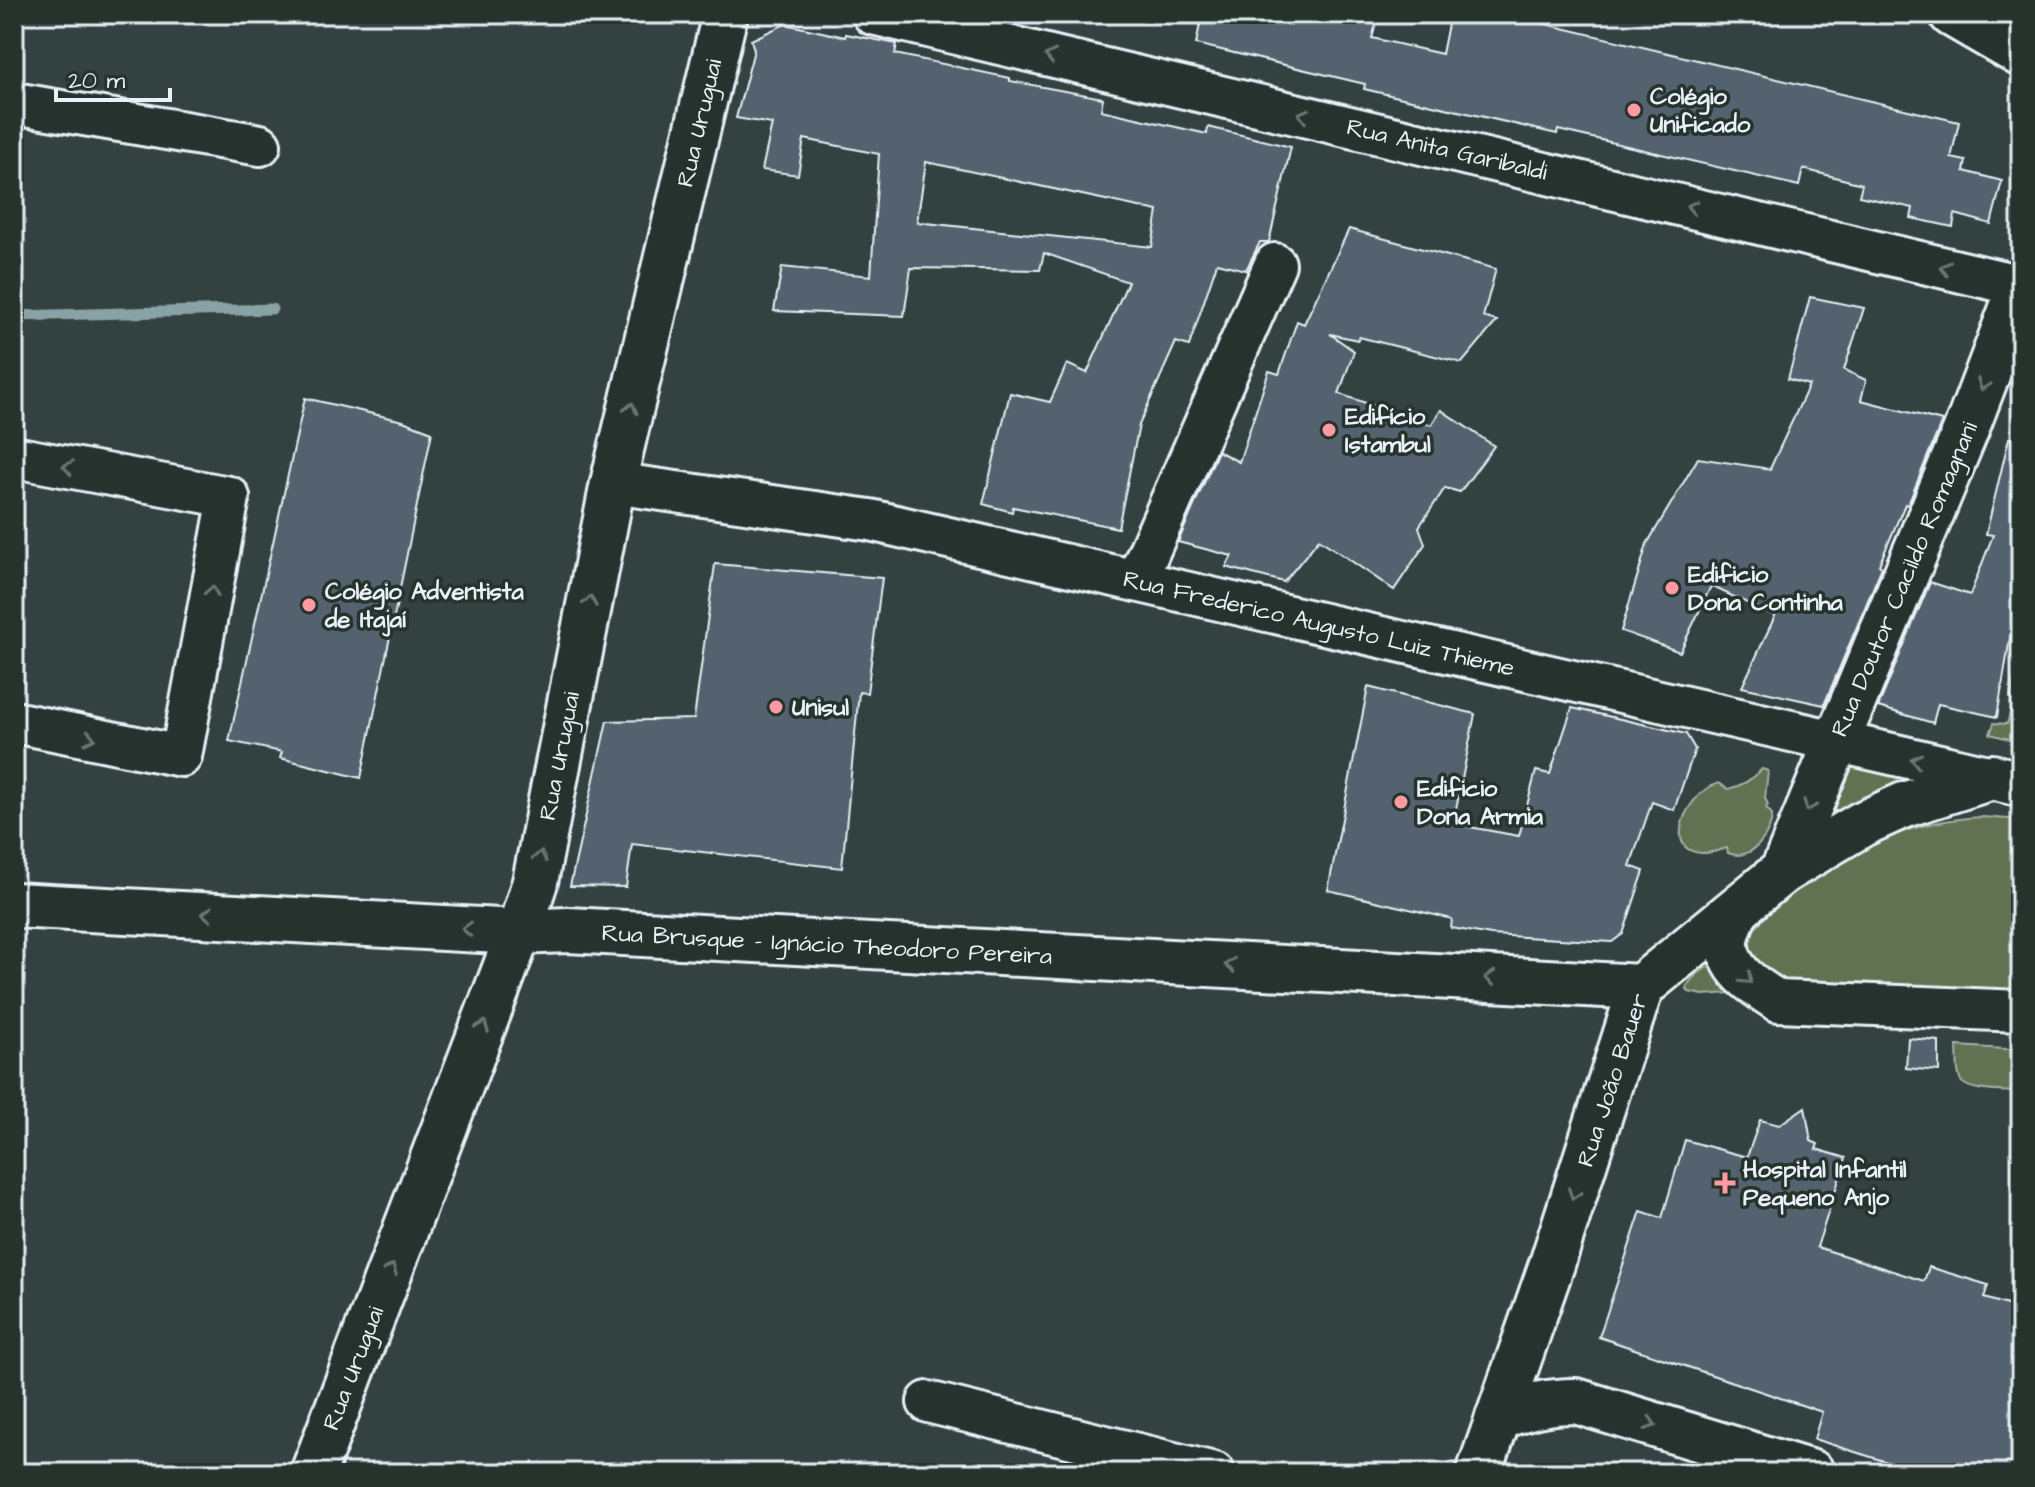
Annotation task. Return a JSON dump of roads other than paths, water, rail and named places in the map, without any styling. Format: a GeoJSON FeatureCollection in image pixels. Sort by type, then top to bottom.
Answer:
{"type":"FeatureCollection","features":[{"type":"Feature","properties":{"kind":"main road","name":"Rua Uruguai"},"geometry":{"type":"LineString","coordinates":[[313,1473],[519,932],[535,882],[613,483],[725,14]]}},
{"type":"Feature","properties":{"kind":"main road"},"geometry":{"type":"LineString","coordinates":[[1952,14],[2021,54]]}},
{"type":"Feature","properties":{"kind":"main road","name":"Rua Doutor Cacildo Romagnani"},"geometry":{"type":"LineString","coordinates":[[1783,871],[1966,430],[2021,285]]}},
{"type":"Feature","properties":{"kind":"main road","name":"Rua João Bauer"},"geometry":{"type":"LineString","coordinates":[[1479,1473],[1641,987],[1783,871],[1862,824],[1904,805],[2006,780]]}},
{"type":"Feature","properties":{"kind":"main road","name":"Rua Brusque - Ignácio Theodoro Pereira"},"geometry":{"type":"LineString","coordinates":[[14,905],[519,932],[568,930],[1641,987]]}},
{"type":"Feature","properties":{"kind":"main road"},"geometry":{"type":"LineString","coordinates":[[1526,1337],[1538,1363],[1554,1384],[1576,1401],[1812,1473]]}},
{"type":"Feature","properties":{"kind":"main road"},"geometry":{"type":"LineString","coordinates":[[1498,1418],[1536,1404],[1576,1401]]}},
{"type":"Feature","properties":{"kind":"street","name":"Rua Anita Garibaldi"},"geometry":{"type":"LineString","coordinates":[[873,14],[2021,285]]}},
{"type":"Feature","properties":{"kind":"street"},"geometry":{"type":"LineString","coordinates":[[14,103],[260,145]]}},
{"type":"Feature","properties":{"kind":"street"},"geometry":{"type":"LineString","coordinates":[[1136,581],[1275,264]]}},
{"type":"Feature","properties":{"kind":"street"},"geometry":{"type":"LineString","coordinates":[[14,457],[229,497],[181,756],[14,722]]}},
{"type":"Feature","properties":{"kind":"street","name":"Rua Frederico Augusto Luiz Thieme"},"geometry":{"type":"LineString","coordinates":[[613,483],[870,520],[2006,780]]}},
{"type":"Feature","properties":{"kind":"street"},"geometry":{"type":"LineString","coordinates":[[1739,909],[1728,938],[1735,967],[1751,985],[1778,1001],[2021,1011]]}},
{"type":"Feature","properties":{"kind":"street"},"geometry":{"type":"LineString","coordinates":[[928,1402],[1214,1473]]}},
{"type":"Feature","properties":{"kind":"waterway"},"geometry":{"type":"LineString","coordinates":[[14,316],[272,309]]}},
{"type":"Feature","properties":{"kind":"place","name":"Colégio Unificado"},"geometry":{"type":"Point","coordinates":[1634,110]}},
{"type":"Feature","properties":{"kind":"place","name":"Edifício Istambul"},"geometry":{"type":"Point","coordinates":[1329,430]}},
{"type":"Feature","properties":{"kind":"place","name":"Edificio Dona Continha"},"geometry":{"type":"Point","coordinates":[1672,588]}},
{"type":"Feature","properties":{"kind":"place","name":"Colégio Adventista de Itajaí"},"geometry":{"type":"Point","coordinates":[309,605]}},
{"type":"Feature","properties":{"kind":"place","name":"Unisul"},"geometry":{"type":"Point","coordinates":[776,707]}},
{"type":"Feature","properties":{"kind":"place","name":"Edificio Dona Armia"},"geometry":{"type":"Point","coordinates":[1401,802]}},
{"type":"Feature","properties":{"kind":"place","name":"Hospital Infantil Pequeno Anjo"},"geometry":{"type":"Point","coordinates":[1725,1183]}}]}
